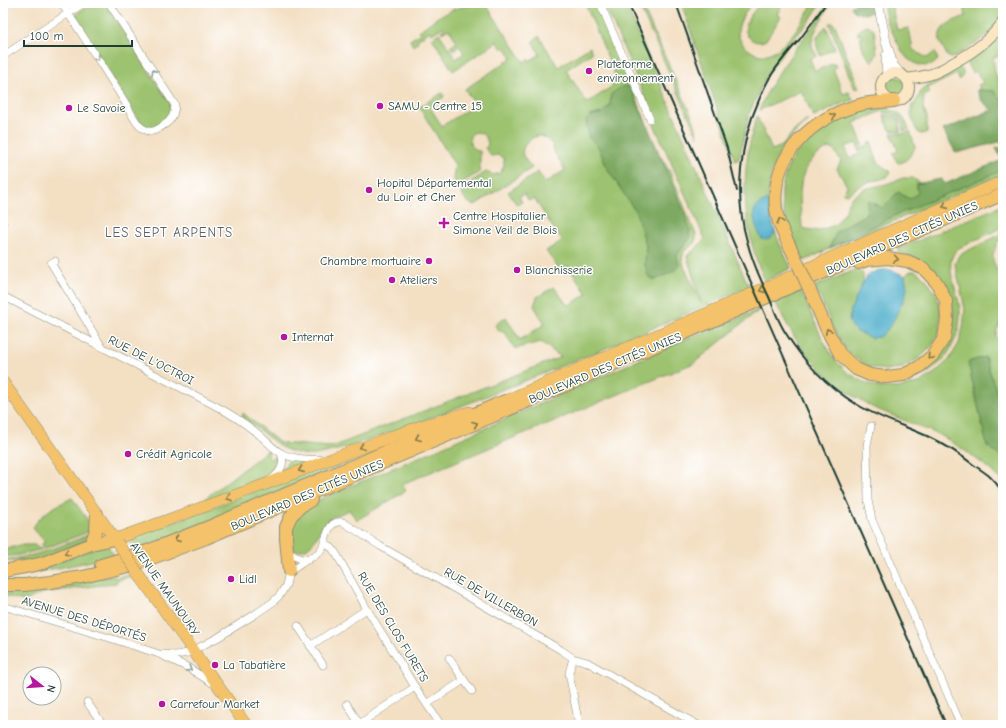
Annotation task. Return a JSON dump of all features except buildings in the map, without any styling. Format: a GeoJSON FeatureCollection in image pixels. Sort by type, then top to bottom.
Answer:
{"type":"FeatureCollection","features":[{"type":"Feature","properties":{"kind":"highway"},"geometry":{"type":"LineString","coordinates":[[792,287],[867,260],[888,258],[907,261],[923,268],[937,283],[946,301],[947,320],[944,338],[933,355],[919,367],[903,375],[886,377],[870,375],[856,369],[840,354],[827,330],[812,295],[795,257],[781,227],[776,209],[776,189],[779,174],[787,156],[801,138],[821,122],[845,110],[864,104],[894,101]]}},
{"type":"Feature","properties":{"kind":"highway","name":"BOULEVARD DES CITÉS UNIES"},"geometry":{"type":"LineString","coordinates":[[3,585],[38,583],[83,577],[133,565],[206,538],[566,385],[1003,194]]}},
{"type":"Feature","properties":{"kind":"highway","name":"BOULEVARD DES CITÉS UNIES"},"geometry":{"type":"LineString","coordinates":[[3,578],[43,576],[68,572],[98,566],[142,553],[211,526],[505,401]]}},
{"type":"Feature","properties":{"kind":"highway"},"geometry":{"type":"LineString","coordinates":[[289,571],[286,527],[291,516],[300,506],[348,478]]}},
{"type":"Feature","properties":{"kind":"highway"},"geometry":{"type":"LineString","coordinates":[[91,544],[96,530],[97,514]]}},
{"type":"Feature","properties":{"kind":"highway"},"geometry":{"type":"LineString","coordinates":[[3,571],[44,563],[91,544],[115,540]]}},
{"type":"Feature","properties":{"kind":"main road"},"geometry":{"type":"LineString","coordinates":[[928,75],[904,77],[894,74],[887,76],[882,84],[883,93],[890,100],[894,101],[902,99],[913,86],[928,75],[963,58],[981,46],[997,31],[1003,22]]}},
{"type":"Feature","properties":{"kind":"main road"},"geometry":{"type":"LineString","coordinates":[[904,77],[909,85],[908,93]]}},
{"type":"Feature","properties":{"kind":"main road","name":"BOULEVARD DES CITÉS UNIES"},"geometry":{"type":"LineString","coordinates":[[505,401],[772,286],[839,254],[1003,181]]}},
{"type":"Feature","properties":{"kind":"main road","name":"AVENUE MAUNOURY"},"geometry":{"type":"LineString","coordinates":[[3,382],[246,725]]}},
{"type":"Feature","properties":{"kind":"main road"},"geometry":{"type":"LineString","coordinates":[[115,540],[424,425],[505,401]]}},
{"type":"Feature","properties":{"kind":"street"},"geometry":{"type":"LineString","coordinates":[[62,3],[138,125],[149,131],[156,130],[170,122],[175,105],[109,3]]}},
{"type":"Feature","properties":{"kind":"street"},"geometry":{"type":"LineString","coordinates":[[3,56],[84,3]]}},
{"type":"Feature","properties":{"kind":"street"},"geometry":{"type":"LineString","coordinates":[[600,3],[650,119]]}},
{"type":"Feature","properties":{"kind":"street"},"geometry":{"type":"LineString","coordinates":[[878,3],[892,64],[904,77]]}},
{"type":"Feature","properties":{"kind":"street"},"geometry":{"type":"LineString","coordinates":[[886,42],[887,76]]}},
{"type":"Feature","properties":{"kind":"street"},"geometry":{"type":"LineString","coordinates":[[55,261],[51,263],[102,347]]}},
{"type":"Feature","properties":{"kind":"street","name":"RUE DE L'OCTROI"},"geometry":{"type":"LineString","coordinates":[[3,296],[212,404],[233,416],[257,433],[281,454],[311,459],[327,459],[336,457]]}},
{"type":"Feature","properties":{"kind":"street"},"geometry":{"type":"LineString","coordinates":[[871,426],[867,445],[868,500],[872,520],[961,725]]}},
{"type":"Feature","properties":{"kind":"street"},"geometry":{"type":"LineString","coordinates":[[266,484],[273,478],[283,464],[284,459],[281,454]]}},
{"type":"Feature","properties":{"kind":"street","name":"RUE DE VILLERBON"},"geometry":{"type":"LineString","coordinates":[[289,571],[319,553],[331,526],[337,522],[343,522],[380,546],[573,658],[587,662],[698,725]]}},
{"type":"Feature","properties":{"kind":"street","name":"RUE DES CLOS FURETS"},"geometry":{"type":"LineString","coordinates":[[324,543],[332,548],[337,555],[367,609],[440,725]]}},
{"type":"Feature","properties":{"kind":"street"},"geometry":{"type":"LineString","coordinates":[[287,550],[292,556],[308,560]]}},
{"type":"Feature","properties":{"kind":"street","name":"AVENUE DES DÉPORTÉS"},"geometry":{"type":"LineString","coordinates":[[159,654],[179,655],[193,651],[254,615],[273,602],[284,590],[288,580],[289,571]]}},
{"type":"Feature","properties":{"kind":"street","name":"AVENUE DES DÉPORTÉS"},"geometry":{"type":"LineString","coordinates":[[3,606],[159,654],[186,667],[218,686]]}},
{"type":"Feature","properties":{"kind":"street"},"geometry":{"type":"LineString","coordinates":[[310,646],[367,609]]}},
{"type":"Feature","properties":{"kind":"street"},"geometry":{"type":"LineString","coordinates":[[298,626],[323,665]]}},
{"type":"Feature","properties":{"kind":"street"},"geometry":{"type":"LineString","coordinates":[[449,658],[472,691]]}},
{"type":"Feature","properties":{"kind":"street"},"geometry":{"type":"LineString","coordinates":[[573,658],[568,673],[579,725]]}},
{"type":"Feature","properties":{"kind":"street"},"geometry":{"type":"LineString","coordinates":[[427,704],[464,680]]}},
{"type":"Feature","properties":{"kind":"street"},"geometry":{"type":"LineString","coordinates":[[347,704],[360,724],[415,687]]}},
{"type":"Feature","properties":{"kind":"street"},"geometry":{"type":"LineString","coordinates":[[87,702],[103,725]]}},
{"type":"Feature","properties":{"kind":"green space"},"geometry":{"type":"Polygon","coordinates":[[[93,3],[105,3],[169,102],[169,114],[162,123],[157,126],[146,126],[140,122],[75,20],[77,13],[93,3]]]}},
{"type":"Feature","properties":{"kind":"green space"},"geometry":{"type":"Polygon","coordinates":[[[478,3],[485,3],[524,62],[528,59],[530,61],[540,54],[532,42],[539,36],[558,67],[590,47],[592,53],[566,70],[587,103],[613,86],[610,81],[616,77],[585,3],[595,3],[630,81],[647,125],[629,87],[602,113],[590,116],[589,138],[599,148],[607,168],[636,212],[646,245],[645,265],[677,255],[682,248],[683,210],[659,154],[670,172],[696,235],[694,243],[684,251],[682,259],[701,303],[687,256],[705,239],[653,122],[654,118],[604,3],[625,3],[749,287],[597,352],[439,415],[345,448],[316,455],[306,455],[281,447],[242,417],[243,413],[280,443],[332,447],[561,357],[541,342],[515,349],[505,333],[498,330],[495,325],[506,317],[520,340],[545,324],[534,306],[537,297],[554,287],[568,306],[587,294],[568,266],[561,272],[546,251],[563,240],[557,234],[534,198],[529,201],[524,194],[519,197],[522,202],[517,205],[508,192],[538,172],[545,183],[565,170],[553,150],[553,146],[548,140],[541,136],[531,139],[523,148],[523,155],[532,168],[475,205],[472,205],[459,189],[486,172],[493,175],[500,173],[504,166],[504,158],[498,155],[491,156],[485,148],[488,145],[483,135],[476,132],[472,134],[470,141],[472,146],[476,150],[480,151],[480,172],[458,185],[453,179],[455,165],[419,107],[442,93],[444,97],[429,106],[442,126],[475,105],[465,89],[512,58],[505,47],[502,49],[497,42],[453,71],[432,38],[439,33],[456,59],[464,53],[459,46],[453,50],[450,47],[457,42],[449,29],[442,33],[441,31],[445,29],[443,27],[432,34],[430,31],[417,40],[418,42],[413,46],[410,40],[421,33],[419,31],[438,17],[454,9],[478,3]]]}},
{"type":"Feature","properties":{"kind":"green space"},"geometry":{"type":"Polygon","coordinates":[[[638,3],[641,3],[694,121],[698,137],[638,3]]]}},
{"type":"Feature","properties":{"kind":"green space"},"geometry":{"type":"Polygon","coordinates":[[[681,3],[752,3],[739,25],[738,33],[741,41],[747,48],[755,54],[764,55],[777,50],[784,44],[794,33],[814,3],[821,3],[810,20],[783,52],[765,78],[749,114],[739,159],[735,161],[681,3]]]}},
{"type":"Feature","properties":{"kind":"green space"},"geometry":{"type":"Polygon","coordinates":[[[760,3],[778,3],[782,6],[777,14],[781,17],[766,40],[758,42],[748,37],[746,33],[746,25],[748,19],[760,3]]]}},
{"type":"Feature","properties":{"kind":"green space"},"geometry":{"type":"Polygon","coordinates":[[[829,3],[831,3],[817,27],[812,41],[817,56],[810,59],[815,71],[834,63],[834,65],[836,64],[837,67],[833,68],[843,94],[849,92],[853,100],[814,117],[801,91],[759,110],[773,81],[829,3]]]}},
{"type":"Feature","properties":{"kind":"green space"},"geometry":{"type":"Polygon","coordinates":[[[856,3],[874,3],[876,11],[864,14],[855,12],[851,7],[856,3]]]}},
{"type":"Feature","properties":{"kind":"green space"},"geometry":{"type":"Polygon","coordinates":[[[883,3],[891,3],[897,30],[909,28],[913,50],[927,58],[935,52],[938,60],[932,65],[923,66],[908,59],[903,53],[887,22],[883,3]]]}},
{"type":"Feature","properties":{"kind":"green space"},"geometry":{"type":"Polygon","coordinates":[[[963,3],[1003,3],[1003,13],[999,22],[988,34],[981,40],[951,58],[947,56],[941,44],[940,33],[946,26],[966,16],[963,3]]]}},
{"type":"Feature","properties":{"kind":"green space"},"geometry":{"type":"Polygon","coordinates":[[[829,23],[833,23],[835,25],[859,88],[855,89],[829,23]]]}},
{"type":"Feature","properties":{"kind":"green space"},"geometry":{"type":"Polygon","coordinates":[[[869,25],[874,30],[877,53],[873,62],[863,50],[861,34],[857,34],[859,30],[869,25]]]}},
{"type":"Feature","properties":{"kind":"green space"},"geometry":{"type":"Polygon","coordinates":[[[826,26],[835,49],[820,55],[816,42],[818,36],[826,26]]]}},
{"type":"Feature","properties":{"kind":"green space"},"geometry":{"type":"Polygon","coordinates":[[[1003,30],[1003,56],[993,57],[995,72],[1003,92],[1003,102],[994,91],[977,90],[980,88],[978,85],[983,83],[976,71],[972,73],[967,62],[981,53],[1003,30]]]}},
{"type":"Feature","properties":{"kind":"green space"},"geometry":{"type":"Polygon","coordinates":[[[957,66],[963,72],[963,75],[959,80],[957,74],[928,88],[930,93],[924,96],[923,108],[927,117],[927,132],[924,134],[919,133],[912,120],[912,105],[914,105],[922,90],[930,83],[930,81],[957,66]]]}},
{"type":"Feature","properties":{"kind":"green space"},"geometry":{"type":"Polygon","coordinates":[[[892,77],[900,77],[907,84],[907,92],[900,99],[892,99],[885,92],[885,84],[892,77]]]}},
{"type":"Feature","properties":{"kind":"green space"},"geometry":{"type":"Polygon","coordinates":[[[623,86],[629,86],[647,125],[690,230],[689,240],[677,255],[679,265],[674,271],[655,280],[648,276],[645,265],[646,245],[636,212],[607,168],[599,148],[589,138],[586,121],[590,116],[602,113],[610,106],[611,94],[623,86]]]}},
{"type":"Feature","properties":{"kind":"green space"},"geometry":{"type":"Polygon","coordinates":[[[977,90],[994,91],[1003,102],[1003,141],[956,153],[943,130],[992,110],[981,100],[977,90]]]}},
{"type":"Feature","properties":{"kind":"green space"},"geometry":{"type":"Polygon","coordinates":[[[883,106],[901,116],[909,129],[903,131],[902,119],[882,111],[861,120],[858,119],[859,121],[854,123],[863,145],[858,147],[856,143],[845,147],[850,158],[860,154],[858,149],[869,145],[868,143],[871,142],[878,162],[891,172],[886,177],[865,183],[848,194],[843,193],[847,186],[837,169],[841,161],[833,149],[828,148],[811,161],[803,177],[800,193],[802,228],[818,231],[835,225],[846,211],[848,202],[852,197],[864,189],[903,178],[913,178],[920,183],[916,184],[919,193],[909,199],[898,192],[882,208],[866,214],[837,231],[829,249],[804,261],[800,252],[798,252],[784,213],[782,189],[784,178],[799,149],[814,134],[853,112],[883,106]]]}},
{"type":"Feature","properties":{"kind":"green space"},"geometry":{"type":"Polygon","coordinates":[[[883,114],[900,120],[900,132],[890,130],[883,114]]]}},
{"type":"Feature","properties":{"kind":"green space"},"geometry":{"type":"Polygon","coordinates":[[[757,116],[772,150],[782,146],[793,132],[809,120],[787,142],[773,168],[769,196],[770,212],[774,228],[791,268],[765,281],[750,237],[747,220],[745,186],[748,151],[757,116]]]}},
{"type":"Feature","properties":{"kind":"green space"},"geometry":{"type":"Polygon","coordinates":[[[910,131],[915,147],[907,160],[899,163],[897,162],[893,153],[898,151],[891,133],[902,134],[910,131]]]}},
{"type":"Feature","properties":{"kind":"green space"},"geometry":{"type":"Polygon","coordinates":[[[1003,147],[1003,170],[894,216],[829,249],[837,231],[866,214],[868,200],[882,208],[898,192],[909,199],[918,193],[916,184],[941,179],[945,184],[1002,160],[996,148],[1003,147]]]}},
{"type":"Feature","properties":{"kind":"green space"},"geometry":{"type":"Polygon","coordinates":[[[1003,170],[1003,174],[829,249],[894,216],[1003,170]]]}},
{"type":"Feature","properties":{"kind":"green space"},"geometry":{"type":"Polygon","coordinates":[[[1003,205],[1003,227],[959,248],[953,255],[951,268],[960,312],[956,337],[950,349],[934,368],[912,380],[899,382],[917,375],[931,365],[942,354],[950,337],[954,317],[951,297],[931,268],[916,258],[898,252],[898,249],[1003,205]]]}},
{"type":"Feature","properties":{"kind":"green space"},"geometry":{"type":"Polygon","coordinates":[[[1003,233],[1003,239],[998,241],[994,250],[993,260],[999,272],[1003,272],[1003,320],[997,329],[996,336],[1003,351],[1003,412],[985,357],[968,362],[987,446],[1003,458],[1003,481],[990,469],[942,436],[872,407],[850,394],[824,373],[803,350],[775,302],[801,291],[822,338],[834,359],[848,373],[864,382],[878,387],[897,388],[919,383],[936,372],[949,360],[959,343],[963,328],[965,309],[955,264],[959,255],[1003,233]]]}},
{"type":"Feature","properties":{"kind":"green space"},"geometry":{"type":"Polygon","coordinates":[[[858,269],[863,275],[863,283],[851,309],[855,331],[872,338],[879,337],[904,299],[907,289],[905,276],[910,271],[916,271],[926,279],[937,296],[941,312],[940,329],[933,345],[920,358],[902,368],[885,370],[869,367],[854,357],[845,348],[833,328],[815,286],[858,269]]]}},
{"type":"Feature","properties":{"kind":"green space"},"geometry":{"type":"Polygon","coordinates":[[[759,310],[694,363],[402,484],[406,491],[357,520],[349,510],[333,517],[324,525],[310,546],[299,551],[291,550],[292,530],[295,518],[320,499],[433,451],[693,336],[759,310]]]}},
{"type":"Feature","properties":{"kind":"green space"},"geometry":{"type":"Polygon","coordinates":[[[985,357],[1003,412],[1003,458],[987,446],[968,362],[985,357]]]}},
{"type":"Feature","properties":{"kind":"green space"},"geometry":{"type":"Polygon","coordinates":[[[432,425],[226,515],[135,550],[128,539],[432,425]]]}},
{"type":"Feature","properties":{"kind":"green space"},"geometry":{"type":"Polygon","coordinates":[[[268,450],[268,457],[270,459],[275,457],[279,462],[263,480],[198,504],[268,450]]]}},
{"type":"Feature","properties":{"kind":"green space"},"geometry":{"type":"Polygon","coordinates":[[[290,459],[310,463],[277,477],[290,459]]]}},
{"type":"Feature","properties":{"kind":"green space"},"geometry":{"type":"Polygon","coordinates":[[[72,498],[89,522],[89,531],[46,548],[41,545],[45,542],[33,528],[45,514],[72,498]]]}},
{"type":"Feature","properties":{"kind":"green space"},"geometry":{"type":"Polygon","coordinates":[[[88,535],[90,539],[43,559],[23,563],[23,560],[3,562],[3,560],[25,557],[47,551],[88,535]]]}},
{"type":"Feature","properties":{"kind":"green space"},"geometry":{"type":"Polygon","coordinates":[[[106,544],[115,556],[59,568],[30,572],[106,544]]]}},
{"type":"Feature","properties":{"kind":"green space"},"geometry":{"type":"Polygon","coordinates":[[[19,545],[34,545],[43,549],[3,557],[3,551],[19,545]]]}},
{"type":"Feature","properties":{"kind":"green space"},"geometry":{"type":"Polygon","coordinates":[[[127,574],[129,577],[118,580],[116,583],[43,593],[24,601],[3,596],[3,590],[115,576],[116,578],[127,574]]]}},
{"type":"Feature","properties":{"kind":"water"},"geometry":{"type":"Polygon","coordinates":[[[768,200],[775,232],[772,237],[767,240],[762,239],[757,229],[754,220],[754,212],[757,206],[768,200]]]}},
{"type":"Feature","properties":{"kind":"water"},"geometry":{"type":"Polygon","coordinates":[[[879,270],[892,270],[905,276],[907,289],[904,299],[892,323],[879,337],[871,338],[855,331],[849,321],[851,309],[863,283],[869,274],[879,270]]]}},
{"type":"Feature","properties":{"kind":"railway"},"geometry":{"type":"LineString","coordinates":[[628,3],[946,725]]}},
{"type":"Feature","properties":{"kind":"railway"},"geometry":{"type":"LineString","coordinates":[[676,3],[727,148],[737,191]]}},
{"type":"Feature","properties":{"kind":"railway"},"geometry":{"type":"LineString","coordinates":[[826,3],[770,77],[752,116],[747,133],[741,169],[741,206],[747,241],[759,276],[778,319],[792,343],[816,372],[835,389],[865,409],[929,437],[953,450],[988,475],[1003,492]]}},
{"type":"Feature","properties":{"kind":"place","name":"Plateforme environnement"},"geometry":{"type":"Point","coordinates":[589,71]}},
{"type":"Feature","properties":{"kind":"place","name":"SAMU - Centre 15"},"geometry":{"type":"Point","coordinates":[380,106]}},
{"type":"Feature","properties":{"kind":"place","name":"Le Savoie"},"geometry":{"type":"Point","coordinates":[69,108]}},
{"type":"Feature","properties":{"kind":"place","name":"Hopital Départemental du Loir et Cher"},"geometry":{"type":"Point","coordinates":[369,190]}},
{"type":"Feature","properties":{"kind":"place","name":"Centre Hospitalier Simone Veil de Blois"},"geometry":{"type":"Point","coordinates":[444,223]}},
{"type":"Feature","properties":{"kind":"place","name":"Chambre mortuaire"},"geometry":{"type":"Point","coordinates":[429,261]}},
{"type":"Feature","properties":{"kind":"place","name":"Blanchisserie"},"geometry":{"type":"Point","coordinates":[517,270]}},
{"type":"Feature","properties":{"kind":"place","name":"Ateliers"},"geometry":{"type":"Point","coordinates":[392,280]}},
{"type":"Feature","properties":{"kind":"place","name":"Internat"},"geometry":{"type":"Point","coordinates":[284,337]}},
{"type":"Feature","properties":{"kind":"place","name":"Crédit Agricole"},"geometry":{"type":"Point","coordinates":[128,454]}},
{"type":"Feature","properties":{"kind":"place","name":"Lidl"},"geometry":{"type":"Point","coordinates":[231,579]}},
{"type":"Feature","properties":{"kind":"place","name":"La Tabatière"},"geometry":{"type":"Point","coordinates":[215,665]}},
{"type":"Feature","properties":{"kind":"place","name":"Carrefour Market"},"geometry":{"type":"Point","coordinates":[162,704]}},
{"type":"Feature","properties":{"kind":"district","name":"LES SEPT ARPENTS"},"geometry":{"type":"Point","coordinates":[169,232]}}]}
